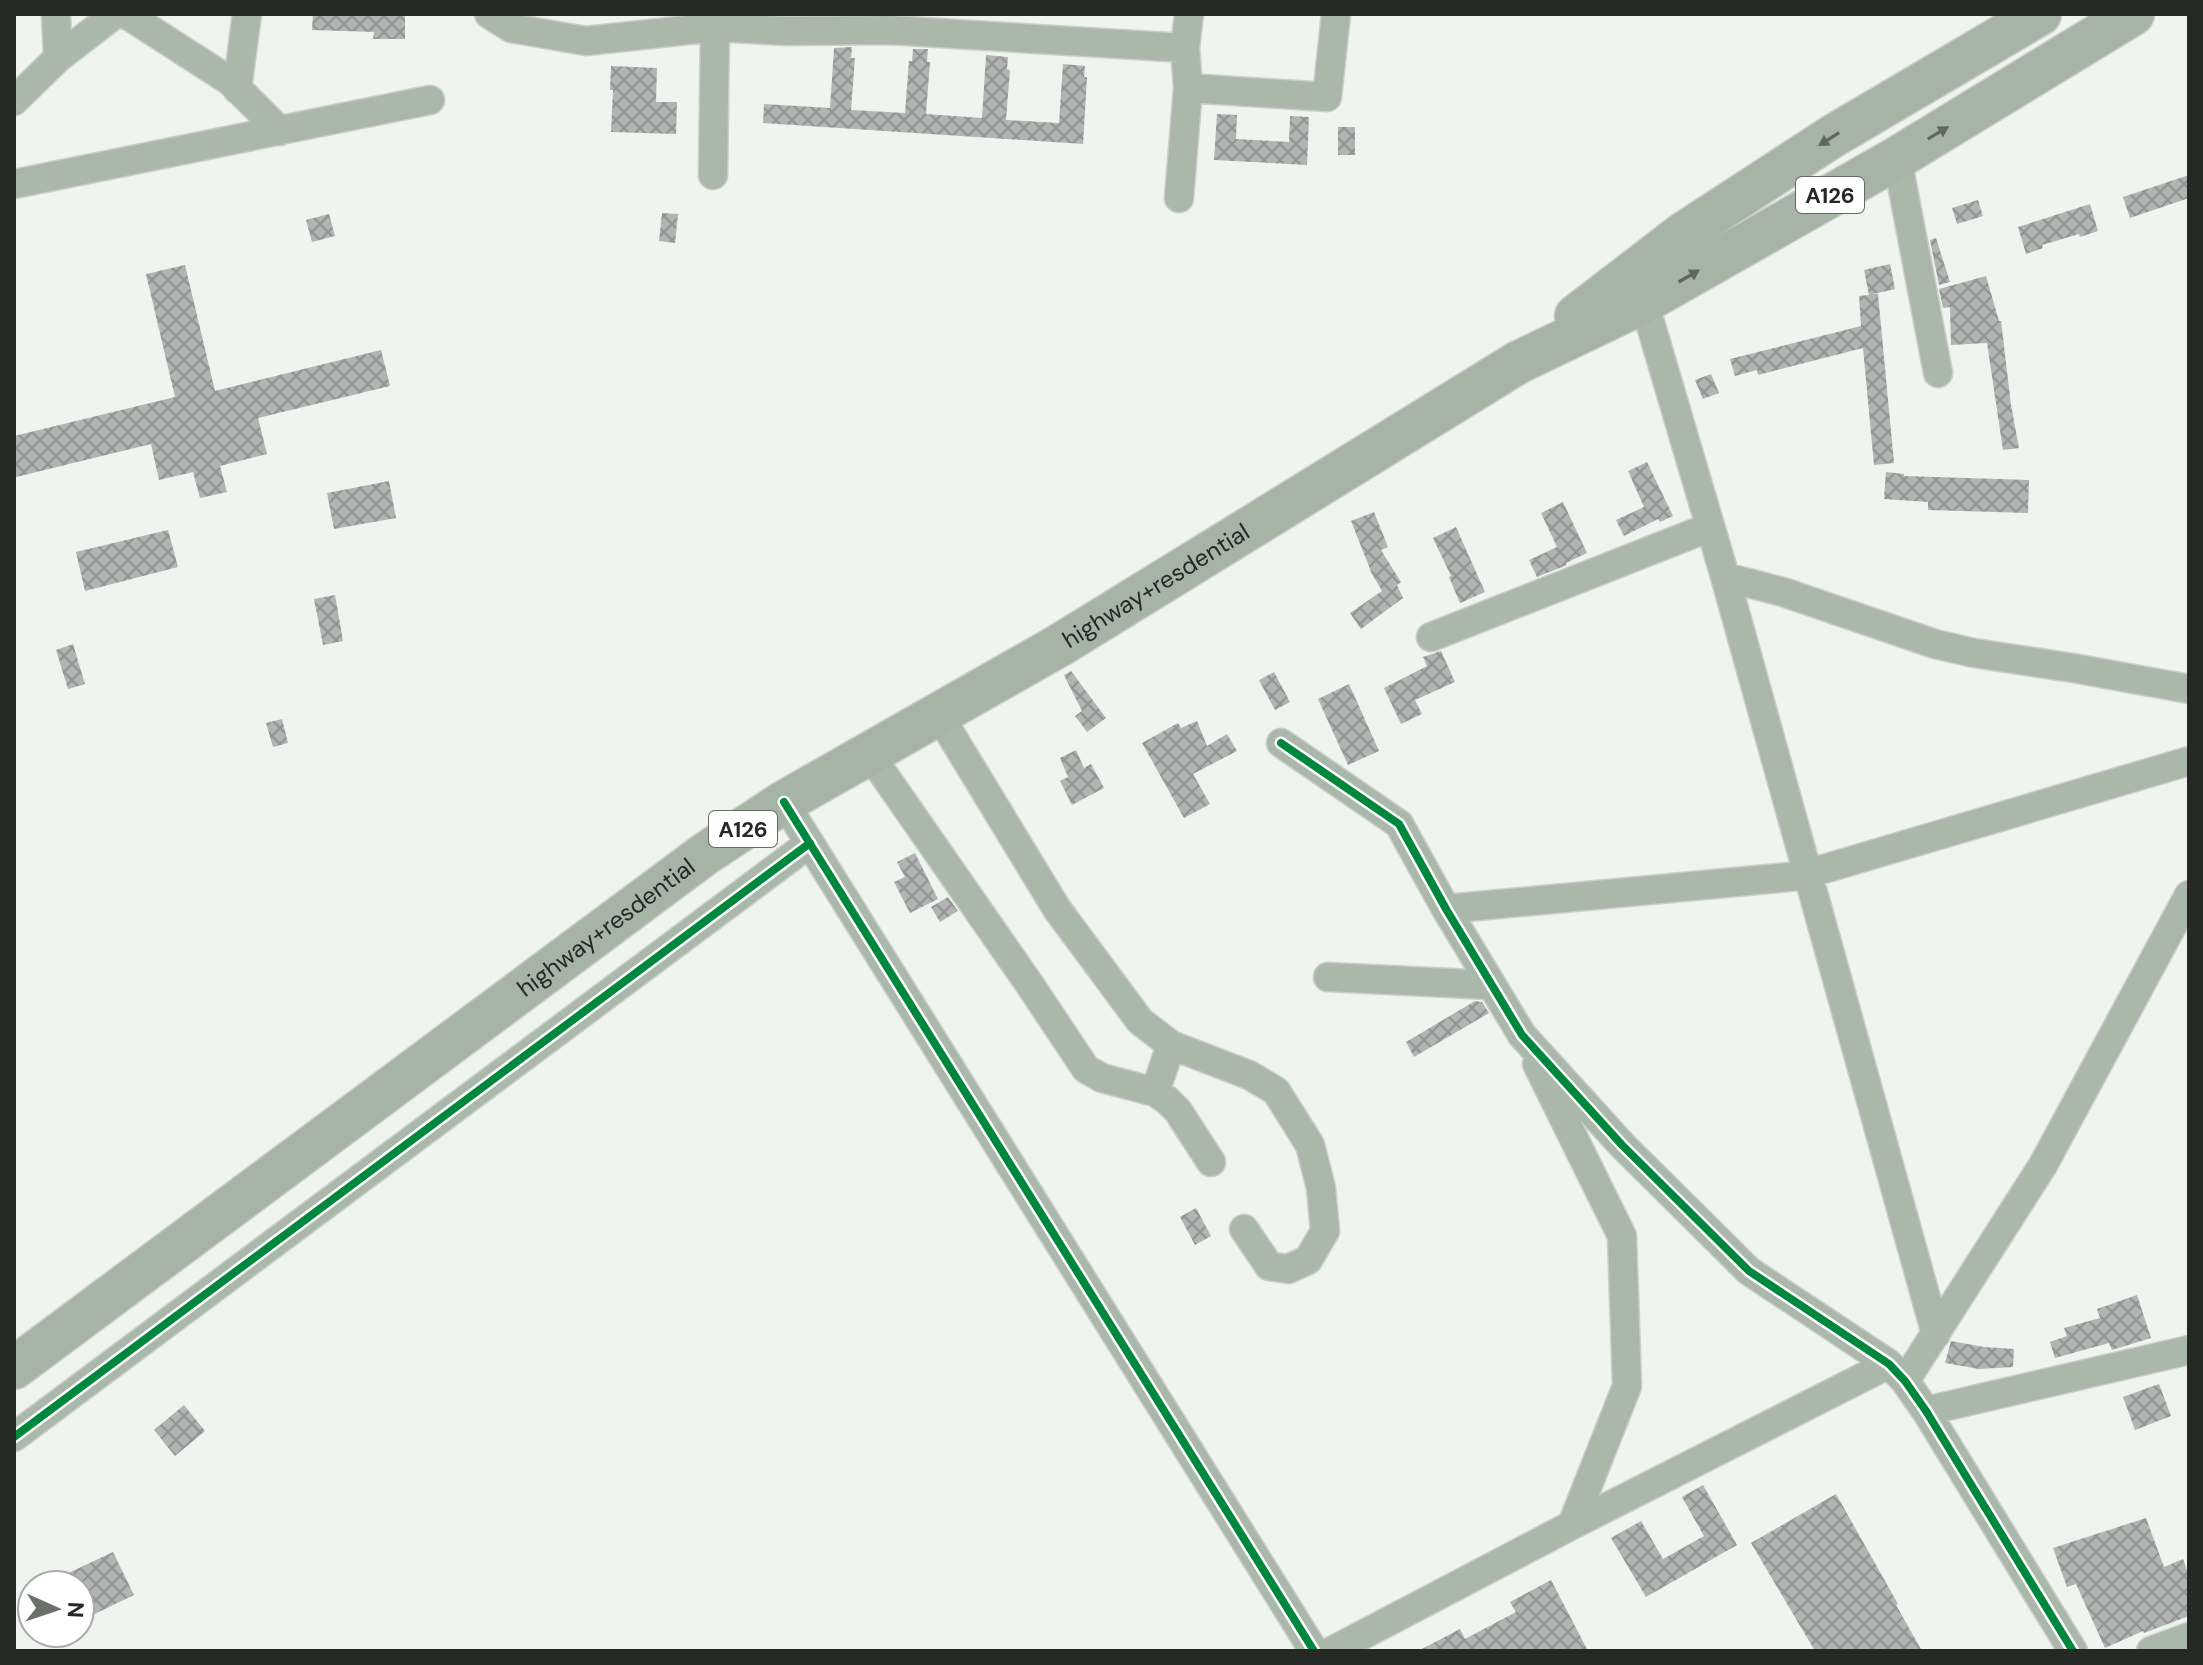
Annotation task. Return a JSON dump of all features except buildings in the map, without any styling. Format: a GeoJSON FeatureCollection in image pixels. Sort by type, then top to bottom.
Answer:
{"type":"FeatureCollection","features":[{"type":"Feature","properties":{"kind":"highway","name":"A126"},"geometry":{"type":"LineString","coordinates":[[1519,362],[1684,233],[1833,136],[2040,14]]}},
{"type":"Feature","properties":{"kind":"highway","name":"A126"},"geometry":{"type":"LineString","coordinates":[[1519,362],[1644,302],[1897,158],[2133,14]]}},
{"type":"Feature","properties":{"kind":"highway","name":"highway+resdential"},"geometry":{"type":"LineString","coordinates":[[14,1368],[705,854],[868,752],[1060,645],[1519,362]]}},
{"type":"Feature","properties":{"kind":"street"},"geometry":{"type":"LineString","coordinates":[[56,14],[58,58]]}},
{"type":"Feature","properties":{"kind":"street"},"geometry":{"type":"LineString","coordinates":[[14,101],[58,58],[115,14]]}},
{"type":"Feature","properties":{"kind":"street"},"geometry":{"type":"LineString","coordinates":[[126,14],[230,81],[280,131]]}},
{"type":"Feature","properties":{"kind":"street"},"geometry":{"type":"LineString","coordinates":[[237,89],[247,14]]}},
{"type":"Feature","properties":{"kind":"street"},"geometry":{"type":"LineString","coordinates":[[489,14],[511,28],[586,41],[714,20],[786,31],[888,22],[1185,48]]}},
{"type":"Feature","properties":{"kind":"street"},"geometry":{"type":"LineString","coordinates":[[1179,198],[1188,88],[1185,48],[1189,14]]}},
{"type":"Feature","properties":{"kind":"street"},"geometry":{"type":"LineString","coordinates":[[1188,88],[1327,97],[1336,14]]}},
{"type":"Feature","properties":{"kind":"street"},"geometry":{"type":"LineString","coordinates":[[713,175],[714,20]]}},
{"type":"Feature","properties":{"kind":"street"},"geometry":{"type":"LineString","coordinates":[[14,184],[430,100]]}},
{"type":"Feature","properties":{"kind":"street"},"geometry":{"type":"LineString","coordinates":[[1897,158],[1938,373]]}},
{"type":"Feature","properties":{"kind":"street"},"geometry":{"type":"LineString","coordinates":[[1644,302],[1724,573],[1936,1334]]}},
{"type":"Feature","properties":{"kind":"street"},"geometry":{"type":"LineString","coordinates":[[1431,637],[1710,527]]}},
{"type":"Feature","properties":{"kind":"street"},"geometry":{"type":"LineString","coordinates":[[1724,573],[1729,578],[1783,592],[1935,644],[2189,689]]}},
{"type":"Feature","properties":{"kind":"street"},"geometry":{"type":"LineString","coordinates":[[939,715],[1057,909],[1140,1021],[1171,1045],[1249,1075],[1276,1091],[1310,1145],[1321,1188],[1325,1231],[1308,1260],[1288,1269],[1269,1266],[1244,1229]]}},
{"type":"Feature","properties":{"kind":"street"},"geometry":{"type":"LineString","coordinates":[[1281,743],[1399,824],[1490,985],[1522,1035],[1622,1236],[1627,1386],[1572,1525]]}},
{"type":"Feature","properties":{"kind":"street"},"geometry":{"type":"LineString","coordinates":[[868,752],[1086,1069],[1102,1078],[1155,1092],[1178,1111],[1211,1162]]}},
{"type":"Feature","properties":{"kind":"street"},"geometry":{"type":"LineString","coordinates":[[1446,909],[1800,876],[2189,761]]}},
{"type":"Feature","properties":{"kind":"street"},"geometry":{"type":"LineString","coordinates":[[784,802],[1314,1651]]}},
{"type":"Feature","properties":{"kind":"street"},"geometry":{"type":"LineString","coordinates":[[14,1437],[810,843]]}},
{"type":"Feature","properties":{"kind":"street"},"geometry":{"type":"LineString","coordinates":[[1332,1651],[1572,1525],[1897,1373],[1936,1334],[2043,1165],[2189,895]]}},
{"type":"Feature","properties":{"kind":"street"},"geometry":{"type":"LineString","coordinates":[[1328,977],[1490,985]]}},
{"type":"Feature","properties":{"kind":"street"},"geometry":{"type":"LineString","coordinates":[[1522,1035],[1622,1145],[1749,1271],[1897,1373],[1926,1411],[2073,1651]]}},
{"type":"Feature","properties":{"kind":"street"},"geometry":{"type":"LineString","coordinates":[[1155,1092],[1171,1045]]}},
{"type":"Feature","properties":{"kind":"street"},"geometry":{"type":"LineString","coordinates":[[1926,1411],[2189,1350]]}},
{"type":"Feature","properties":{"kind":"street"},"geometry":{"type":"LineString","coordinates":[[2151,1651],[2189,1637]]}},
{"type":"Feature","properties":{"kind":"cycle path"},"geometry":{"type":"LineString","coordinates":[[1281,743],[1399,824],[1522,1035],[1622,1145],[1749,1271],[1889,1364],[1905,1381],[2073,1651]]}},
{"type":"Feature","properties":{"kind":"cycle path"},"geometry":{"type":"LineString","coordinates":[[784,802],[1314,1651]]}},
{"type":"Feature","properties":{"kind":"cycle path"},"geometry":{"type":"LineString","coordinates":[[14,1437],[810,843]]}}]}
